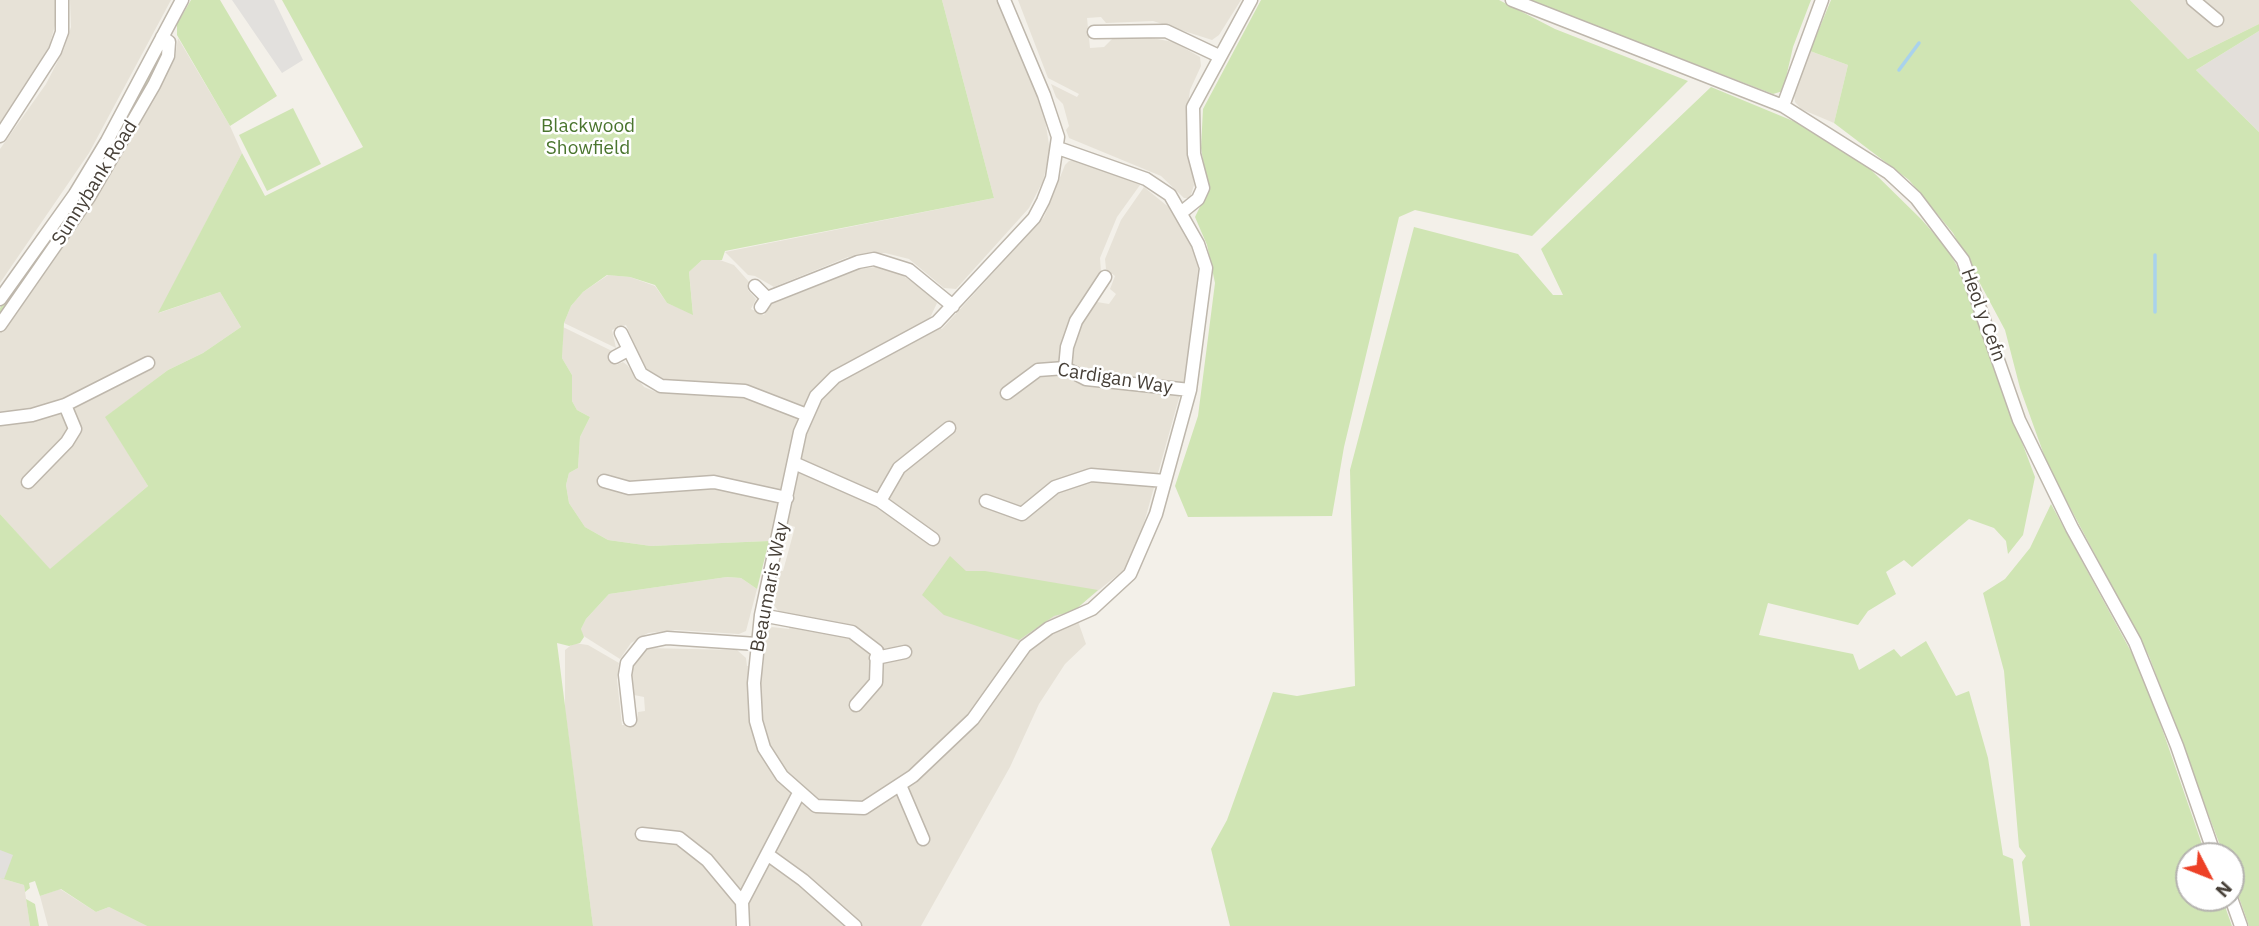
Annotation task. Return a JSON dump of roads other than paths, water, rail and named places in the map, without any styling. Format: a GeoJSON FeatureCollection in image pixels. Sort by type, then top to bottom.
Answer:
{"type":"FeatureCollection","features":[{"type":"Feature","properties":{"kind":"street"},"geometry":{"type":"LineString","coordinates":[[0,135],[55,51],[62,32],[62,0]]}},
{"type":"Feature","properties":{"kind":"street","name":"Sunnybank Road"},"geometry":{"type":"LineString","coordinates":[[0,299],[75,194],[107,141],[182,0]]}},
{"type":"Feature","properties":{"kind":"street","name":"Beaumaris Way"},"geometry":{"type":"LineString","coordinates":[[1004,0],[1055,123],[1058,148],[1052,178],[1034,218],[937,322],[835,377],[816,396],[800,432],[761,615],[754,683],[756,721],[764,748],[782,776],[816,806],[864,808],[900,785],[973,719],[1025,646],[1049,628],[1091,609],[1130,575],[1156,514],[1190,390],[1206,268],[1182,212]]}},
{"type":"Feature","properties":{"kind":"street"},"geometry":{"type":"LineString","coordinates":[[1058,148],[1109,163],[1146,179],[1170,195],[1182,212],[1198,199],[1203,188],[1194,154],[1193,107],[1251,0]]}},
{"type":"Feature","properties":{"kind":"street","name":"Heol y Cefn"},"geometry":{"type":"LineString","coordinates":[[1512,0],[1783,106],[1889,173],[1916,198],[1963,260],[2019,420],[2072,528],[2135,642],[2177,746],[2210,842]]}},
{"type":"Feature","properties":{"kind":"street"},"geometry":{"type":"LineString","coordinates":[[1783,106],[1822,0]]}},
{"type":"Feature","properties":{"kind":"street"},"geometry":{"type":"LineString","coordinates":[[2193,0],[2217,20]]}},
{"type":"Feature","properties":{"kind":"street"},"geometry":{"type":"LineString","coordinates":[[1094,32],[1166,32],[1219,56]]}},
{"type":"Feature","properties":{"kind":"street","name":"Sunnybank Road"},"geometry":{"type":"LineString","coordinates":[[0,325],[89,197],[154,85],[170,46],[162,37]]}},
{"type":"Feature","properties":{"kind":"street"},"geometry":{"type":"LineString","coordinates":[[755,286],[764,302],[858,262],[874,260],[909,270],[953,306]]}},
{"type":"Feature","properties":{"kind":"street"},"geometry":{"type":"LineString","coordinates":[[1065,368],[1070,334],[1103,292],[1105,277]]}},
{"type":"Feature","properties":{"kind":"street"},"geometry":{"type":"LineString","coordinates":[[621,332],[641,374],[661,386],[744,391],[807,415]]}},
{"type":"Feature","properties":{"kind":"street"},"geometry":{"type":"LineString","coordinates":[[615,357],[628,350]]}},
{"type":"Feature","properties":{"kind":"street"},"geometry":{"type":"LineString","coordinates":[[0,419],[32,415],[65,405],[148,363]]}},
{"type":"Feature","properties":{"kind":"street","name":"Cardigan Way"},"geometry":{"type":"LineString","coordinates":[[1007,393],[1038,369],[1065,368],[1086,379],[1190,390]]}},
{"type":"Feature","properties":{"kind":"street"},"geometry":{"type":"LineString","coordinates":[[28,482],[67,442],[75,429],[65,405]]}},
{"type":"Feature","properties":{"kind":"street"},"geometry":{"type":"LineString","coordinates":[[880,501],[899,468],[949,428]]}},
{"type":"Feature","properties":{"kind":"street"},"geometry":{"type":"LineString","coordinates":[[794,463],[880,501],[933,539]]}},
{"type":"Feature","properties":{"kind":"street"},"geometry":{"type":"LineString","coordinates":[[986,501],[1021,514],[1055,487],[1091,475],[1165,481]]}},
{"type":"Feature","properties":{"kind":"street"},"geometry":{"type":"LineString","coordinates":[[604,481],[629,488],[714,482],[787,498]]}},
{"type":"Feature","properties":{"kind":"street"},"geometry":{"type":"LineString","coordinates":[[761,615],[852,632],[877,650],[876,682],[856,705]]}},
{"type":"Feature","properties":{"kind":"street"},"geometry":{"type":"LineString","coordinates":[[630,720],[635,705],[625,687],[627,663],[643,643],[667,638],[757,644]]}},
{"type":"Feature","properties":{"kind":"street"},"geometry":{"type":"LineString","coordinates":[[876,658],[905,652]]}},
{"type":"Feature","properties":{"kind":"street"},"geometry":{"type":"LineString","coordinates":[[900,785],[923,839]]}},
{"type":"Feature","properties":{"kind":"street"},"geometry":{"type":"LineString","coordinates":[[743,926],[742,902],[799,793]]}},
{"type":"Feature","properties":{"kind":"street"},"geometry":{"type":"LineString","coordinates":[[642,834],[679,838],[707,860],[742,902]]}},
{"type":"Feature","properties":{"kind":"street"},"geometry":{"type":"LineString","coordinates":[[766,854],[803,880],[855,926]]}},
{"type":"Feature","properties":{"kind":"waterway"},"geometry":{"type":"LineString","coordinates":[[1899,70],[1919,43]]}},
{"type":"Feature","properties":{"kind":"waterway"},"geometry":{"type":"LineString","coordinates":[[2155,255],[2155,312]]}},
{"type":"Feature","properties":{"kind":"park label","name":"Blackwood Showfield"},"geometry":{"type":"Point","coordinates":[588,138]}}]}
